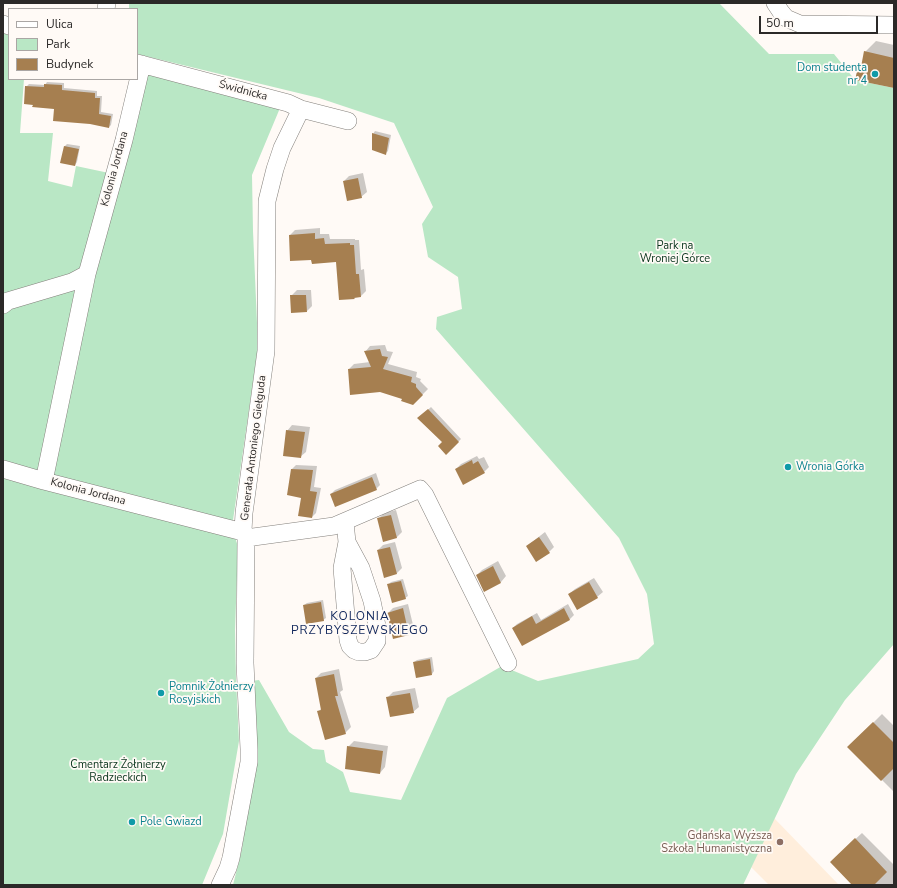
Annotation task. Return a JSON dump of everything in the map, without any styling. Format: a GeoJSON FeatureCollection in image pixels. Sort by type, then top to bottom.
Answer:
{"type":"FeatureCollection","features":[{"type":"Feature","properties":{"kind":"street"},"geometry":{"type":"LineString","coordinates":[[775,3],[786,18],[796,22],[810,24],[894,25]]}},
{"type":"Feature","properties":{"kind":"street","name":"Świdnicka"},"geometry":{"type":"LineString","coordinates":[[139,63],[288,103],[301,109],[348,121]]}},
{"type":"Feature","properties":{"kind":"street","name":"Kolonia Jordana"},"geometry":{"type":"LineString","coordinates":[[136,80],[124,140],[87,274],[44,481],[239,531],[245,535],[334,526],[420,489],[425,495],[508,663]]}},
{"type":"Feature","properties":{"kind":"street","name":"Generała Antoniego Giełguda"},"geometry":{"type":"LineString","coordinates":[[220,885],[231,858],[249,749],[245,663],[244,513],[266,351],[267,201],[282,148],[301,109]]}},
{"type":"Feature","properties":{"kind":"street"},"geometry":{"type":"LineString","coordinates":[[3,305],[8,301],[72,282],[87,274]]}},
{"type":"Feature","properties":{"kind":"street"},"geometry":{"type":"LineString","coordinates":[[3,468],[44,481]]}},
{"type":"Feature","properties":{"kind":"street"},"geometry":{"type":"LineString","coordinates":[[345,522],[347,542],[342,568],[348,640],[350,646],[354,650],[365,652],[371,650],[377,641],[377,626],[372,601],[361,568],[347,542]]}},
{"type":"Feature","properties":{"kind":"shaded area","name":"Gdańska Wyższa Szkoła Humanistyczna"},"geometry":{"type":"Polygon","coordinates":[[[774,818],[839,885],[769,885],[751,867],[774,818]]]}},
{"type":"Feature","properties":{"kind":"green space","name":"Park na Wroniej Górce"},"geometry":{"type":"Polygon","coordinates":[[[129,3],[719,3],[769,54],[834,54],[855,80],[894,88],[894,644],[845,700],[796,774],[743,885],[233,885],[242,849],[253,763],[251,681],[259,680],[289,732],[313,749],[324,750],[326,762],[343,772],[350,792],[401,800],[447,698],[502,666],[538,681],[638,659],[654,644],[647,594],[619,538],[436,329],[437,317],[462,309],[458,277],[428,257],[422,224],[433,207],[394,123],[319,98],[138,54],[138,8],[129,8],[129,3]]]}},
{"type":"Feature","properties":{"kind":"green space"},"geometry":{"type":"Polygon","coordinates":[[[3,33],[8,35],[8,80],[24,80],[20,133],[53,133],[48,181],[72,187],[76,166],[109,173],[84,271],[7,294],[3,293],[3,33]]]}},
{"type":"Feature","properties":{"kind":"green space"},"geometry":{"type":"Polygon","coordinates":[[[143,73],[280,108],[252,175],[257,354],[232,527],[47,477],[143,73]]]}},
{"type":"Feature","properties":{"kind":"green space"},"geometry":{"type":"Polygon","coordinates":[[[82,281],[39,474],[3,462],[3,311],[82,281]]]}},
{"type":"Feature","properties":{"kind":"green space","name":"Cmentarz Żołnierzy Radzieckich"},"geometry":{"type":"Polygon","coordinates":[[[3,475],[235,537],[238,547],[235,630],[239,741],[223,834],[202,885],[3,885],[3,475]]]}},
{"type":"Feature","properties":{"kind":"building","name":"Dom studenta nr 4"},"geometry":{"type":"Polygon","coordinates":[[[864,51],[894,58],[894,88],[855,80],[858,67],[861,67],[864,51]]]}},
{"type":"Feature","properties":{"kind":"building"},"geometry":{"type":"Polygon","coordinates":[[[44,84],[62,85],[62,90],[95,93],[95,98],[100,98],[99,114],[111,116],[109,128],[90,124],[53,121],[54,109],[32,107],[33,105],[24,104],[25,86],[44,87],[44,84]]]}},
{"type":"Feature","properties":{"kind":"building"},"geometry":{"type":"Polygon","coordinates":[[[372,133],[389,138],[386,155],[372,150],[372,133]]]}},
{"type":"Feature","properties":{"kind":"building"},"geometry":{"type":"Polygon","coordinates":[[[64,146],[79,149],[75,166],[60,163],[64,146]]]}},
{"type":"Feature","properties":{"kind":"building"},"geometry":{"type":"Polygon","coordinates":[[[358,178],[362,198],[347,201],[343,181],[358,178]]]}},
{"type":"Feature","properties":{"kind":"building"},"geometry":{"type":"Polygon","coordinates":[[[315,233],[315,239],[324,238],[325,244],[350,243],[350,245],[354,245],[356,274],[359,274],[361,297],[339,300],[336,262],[312,264],[311,260],[290,261],[289,235],[315,233]]]}},
{"type":"Feature","properties":{"kind":"building"},"geometry":{"type":"Polygon","coordinates":[[[290,295],[306,295],[307,312],[291,313],[290,295]]]}},
{"type":"Feature","properties":{"kind":"building"},"geometry":{"type":"Polygon","coordinates":[[[380,349],[382,356],[388,357],[383,369],[412,377],[411,382],[416,384],[416,387],[423,395],[413,405],[401,401],[402,399],[380,392],[350,395],[348,369],[371,367],[364,351],[380,349]]]}},
{"type":"Feature","properties":{"kind":"building"},"geometry":{"type":"Polygon","coordinates":[[[428,409],[459,442],[446,455],[438,446],[442,442],[417,418],[428,409]]]}},
{"type":"Feature","properties":{"kind":"building"},"geometry":{"type":"Polygon","coordinates":[[[286,430],[305,432],[301,458],[283,456],[286,430]]]}},
{"type":"Feature","properties":{"kind":"building"},"geometry":{"type":"Polygon","coordinates":[[[472,460],[473,464],[478,461],[485,473],[463,485],[455,469],[472,460]]]}},
{"type":"Feature","properties":{"kind":"building"},"geometry":{"type":"Polygon","coordinates":[[[291,469],[313,470],[310,491],[317,492],[312,518],[298,516],[301,498],[287,495],[291,469]]]}},
{"type":"Feature","properties":{"kind":"building"},"geometry":{"type":"Polygon","coordinates":[[[372,477],[377,490],[335,507],[330,494],[372,477]]]}},
{"type":"Feature","properties":{"kind":"building"},"geometry":{"type":"Polygon","coordinates":[[[391,515],[397,538],[383,542],[377,518],[391,515]]]}},
{"type":"Feature","properties":{"kind":"building"},"geometry":{"type":"Polygon","coordinates":[[[539,537],[550,553],[536,562],[526,546],[539,537]]]}},
{"type":"Feature","properties":{"kind":"building"},"geometry":{"type":"Polygon","coordinates":[[[390,547],[397,574],[384,578],[377,550],[390,547]]]}},
{"type":"Feature","properties":{"kind":"building"},"geometry":{"type":"Polygon","coordinates":[[[493,566],[501,583],[484,592],[476,575],[493,566]]]}},
{"type":"Feature","properties":{"kind":"building"},"geometry":{"type":"Polygon","coordinates":[[[401,581],[406,599],[392,603],[387,584],[401,581]]]}},
{"type":"Feature","properties":{"kind":"building"},"geometry":{"type":"Polygon","coordinates":[[[589,582],[598,598],[577,610],[568,594],[589,582]]]}},
{"type":"Feature","properties":{"kind":"building"},"geometry":{"type":"Polygon","coordinates":[[[321,602],[324,621],[306,624],[303,605],[321,602]]]}},
{"type":"Feature","properties":{"kind":"building"},"geometry":{"type":"Polygon","coordinates":[[[403,608],[409,635],[393,639],[387,613],[403,608]]]}},
{"type":"Feature","properties":{"kind":"building"},"geometry":{"type":"Polygon","coordinates":[[[564,608],[570,620],[522,646],[512,628],[532,616],[536,624],[564,608]]]}},
{"type":"Feature","properties":{"kind":"building"},"geometry":{"type":"Polygon","coordinates":[[[430,659],[432,675],[416,678],[413,662],[430,659]]]}},
{"type":"Feature","properties":{"kind":"building"},"geometry":{"type":"Polygon","coordinates":[[[334,674],[338,696],[335,696],[346,734],[325,740],[317,711],[321,710],[315,678],[334,674]]]}},
{"type":"Feature","properties":{"kind":"building"},"geometry":{"type":"Polygon","coordinates":[[[410,693],[414,713],[390,717],[386,697],[410,693]]]}},
{"type":"Feature","properties":{"kind":"building"},"geometry":{"type":"Polygon","coordinates":[[[873,722],[894,743],[894,768],[881,781],[847,747],[873,722]]]}},
{"type":"Feature","properties":{"kind":"building"},"geometry":{"type":"Polygon","coordinates":[[[347,746],[383,751],[380,774],[345,769],[347,746]]]}},
{"type":"Feature","properties":{"kind":"building"},"geometry":{"type":"Polygon","coordinates":[[[855,838],[887,872],[874,885],[852,885],[830,862],[855,838]]]}},
{"type":"Feature","properties":{"kind":"place","name":"Dom studenta nr 4"},"geometry":{"type":"Point","coordinates":[875,74]}},
{"type":"Feature","properties":{"kind":"place","name":"Wronia Górka"},"geometry":{"type":"Point","coordinates":[788,467]}},
{"type":"Feature","properties":{"kind":"place","name":"Pomnik Żołnierzy Rosyjskich"},"geometry":{"type":"Point","coordinates":[161,693]}},
{"type":"Feature","properties":{"kind":"place","name":"Pole Gwiazd"},"geometry":{"type":"Point","coordinates":[132,822]}},
{"type":"Feature","properties":{"kind":"place","name":"Gdańska Wyższa Szkoła Humanistyczna"},"geometry":{"type":"Point","coordinates":[780,842]}},
{"type":"Feature","properties":{"kind":"district","name":"KOLONIA PRZYBYSZEWSKIEGO"},"geometry":{"type":"Point","coordinates":[360,624]}}]}
